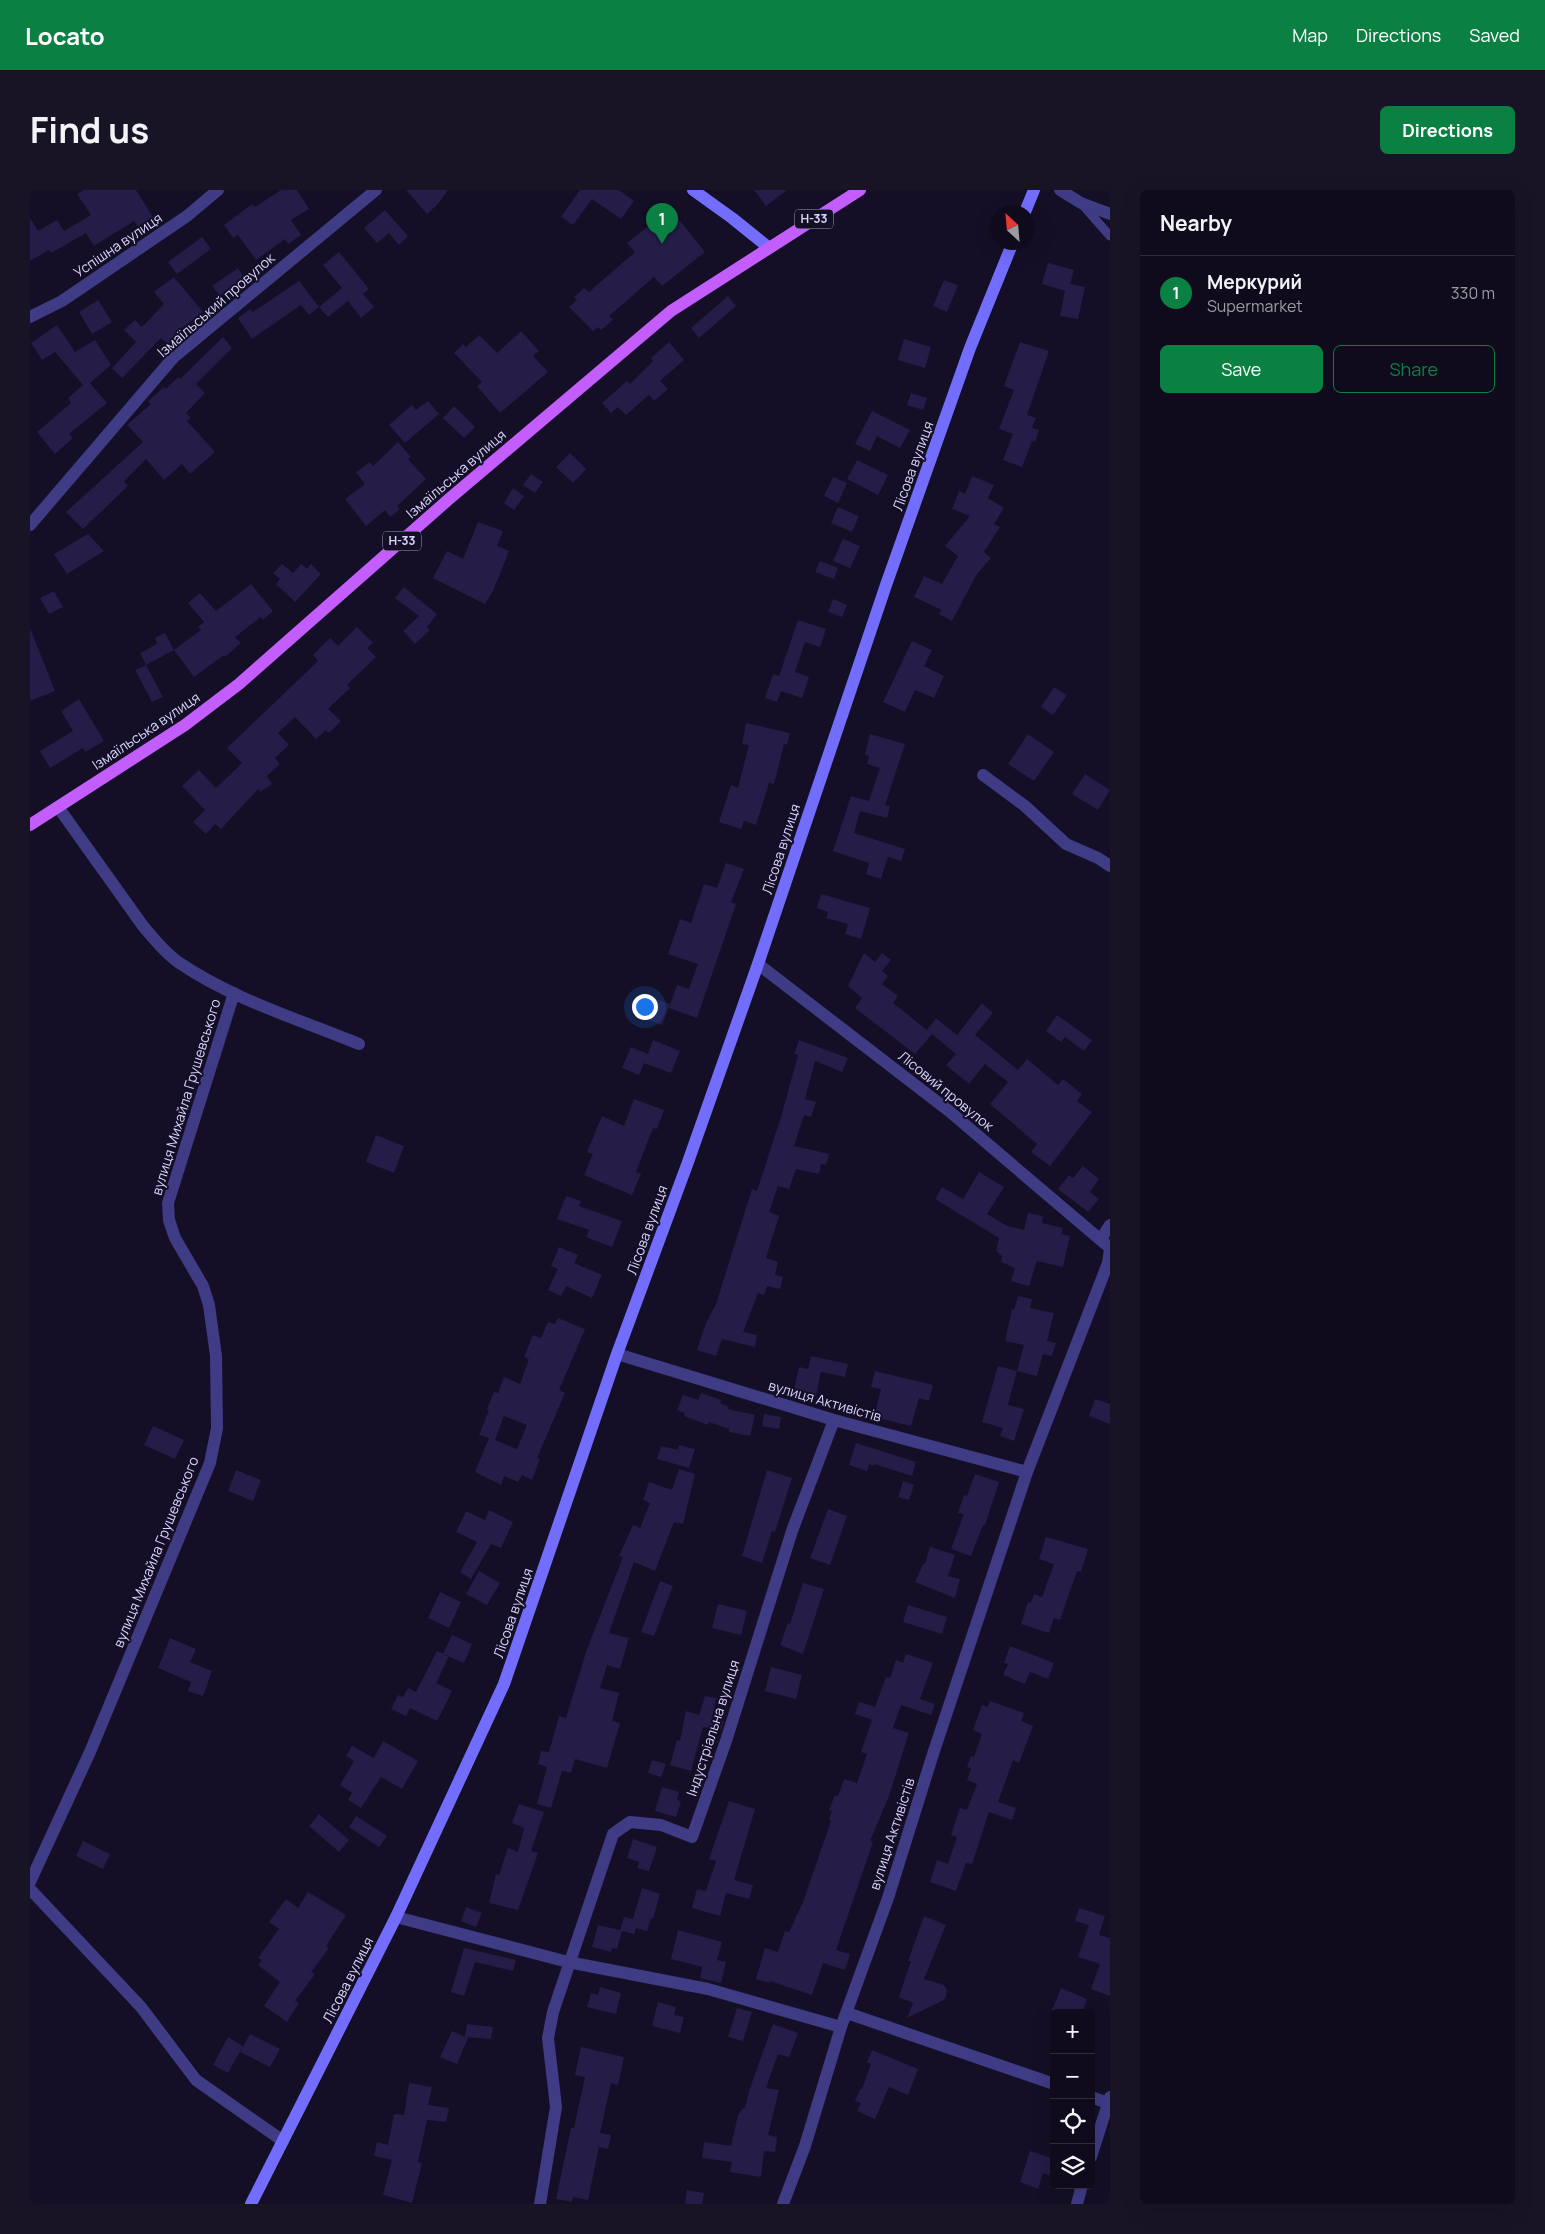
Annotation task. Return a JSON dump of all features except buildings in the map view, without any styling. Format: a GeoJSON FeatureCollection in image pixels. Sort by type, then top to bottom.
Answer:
{"type":"FeatureCollection","features":[{"type":"Feature","properties":{"kind":"main road","name":"Ізмаїльська вулиця"},"geometry":{"type":"LineString","coordinates":[[30,825],[185,725],[239,684],[450,499],[671,311],[768,247],[860,190]]}},
{"type":"Feature","properties":{"kind":"street","name":"Успішна вулиця"},"geometry":{"type":"LineString","coordinates":[[30,318],[70,296],[186,216],[218,190]]}},
{"type":"Feature","properties":{"kind":"street","name":"Ізмаїльський провулок"},"geometry":{"type":"LineString","coordinates":[[30,524],[173,358],[376,190]]}},
{"type":"Feature","properties":{"kind":"street"},"geometry":{"type":"LineString","coordinates":[[692,190],[732,218],[768,247]]}},
{"type":"Feature","properties":{"kind":"street"},"geometry":{"type":"LineString","coordinates":[[1028,205],[1034,190]]}},
{"type":"Feature","properties":{"kind":"street"},"geometry":{"type":"LineString","coordinates":[[1060,190],[1081,203],[1110,214]]}},
{"type":"Feature","properties":{"kind":"street","name":"Лісова вулиця"},"geometry":{"type":"LineString","coordinates":[[251,2204],[396,1917],[504,1684],[617,1354],[758,964],[886,585],[970,348],[1010,250]]}},
{"type":"Feature","properties":{"kind":"street"},"geometry":{"type":"LineString","coordinates":[[983,775],[1025,806],[1066,844],[1098,858],[1110,866]]}},
{"type":"Feature","properties":{"kind":"street"},"geometry":{"type":"LineString","coordinates":[[58,807],[159,945],[178,961],[234,993],[359,1044]]}},
{"type":"Feature","properties":{"kind":"street","name":"Лісовий провулок"},"geometry":{"type":"LineString","coordinates":[[758,964],[949,1111],[1107,1245]]}},
{"type":"Feature","properties":{"kind":"street","name":"вулиця Михайла Грушевського"},"geometry":{"type":"LineString","coordinates":[[30,1882],[90,1752],[210,1463],[217,1428],[216,1356],[209,1305],[203,1286],[175,1238],[169,1220],[168,1203],[234,993]]}},
{"type":"Feature","properties":{"kind":"street","name":"вулиця Активістів"},"geometry":{"type":"LineString","coordinates":[[783,2204],[805,2146],[841,2027],[888,1898],[1027,1472],[1108,1263],[1107,1245],[1110,1225]]}},
{"type":"Feature","properties":{"kind":"street","name":"вулиця Активістів"},"geometry":{"type":"LineString","coordinates":[[617,1354],[834,1420],[1027,1472]]}},
{"type":"Feature","properties":{"kind":"street","name":"Індустріальна вулиця"},"geometry":{"type":"LineString","coordinates":[[568,1962],[613,1834],[630,1822],[662,1825],[692,1837],[726,1741],[792,1531],[834,1420]]}},
{"type":"Feature","properties":{"kind":"street"},"geometry":{"type":"LineString","coordinates":[[30,1889],[141,2007],[196,2080],[283,2141]]}},
{"type":"Feature","properties":{"kind":"street"},"geometry":{"type":"LineString","coordinates":[[396,1917],[568,1962],[708,1989],[841,2027]]}},
{"type":"Feature","properties":{"kind":"street"},"geometry":{"type":"LineString","coordinates":[[540,2204],[556,2107],[548,2038],[553,2012],[568,1962]]}},
{"type":"Feature","properties":{"kind":"street"},"geometry":{"type":"LineString","coordinates":[[847,2013],[1050,2083]]}},
{"type":"Feature","properties":{"kind":"street"},"geometry":{"type":"LineString","coordinates":[[1095,2098],[1109,2100],[1095,2144]]}},
{"type":"Feature","properties":{"kind":"street"},"geometry":{"type":"LineString","coordinates":[[1077,2204],[1081,2189]]}},
{"type":"Feature","properties":{"kind":"lane"},"geometry":{"type":"LineString","coordinates":[[1081,203],[1110,236]]}},
{"type":"Feature","properties":{"kind":"place","name":"Меркурий"},"geometry":{"type":"Point","coordinates":[662,244]}}]}
